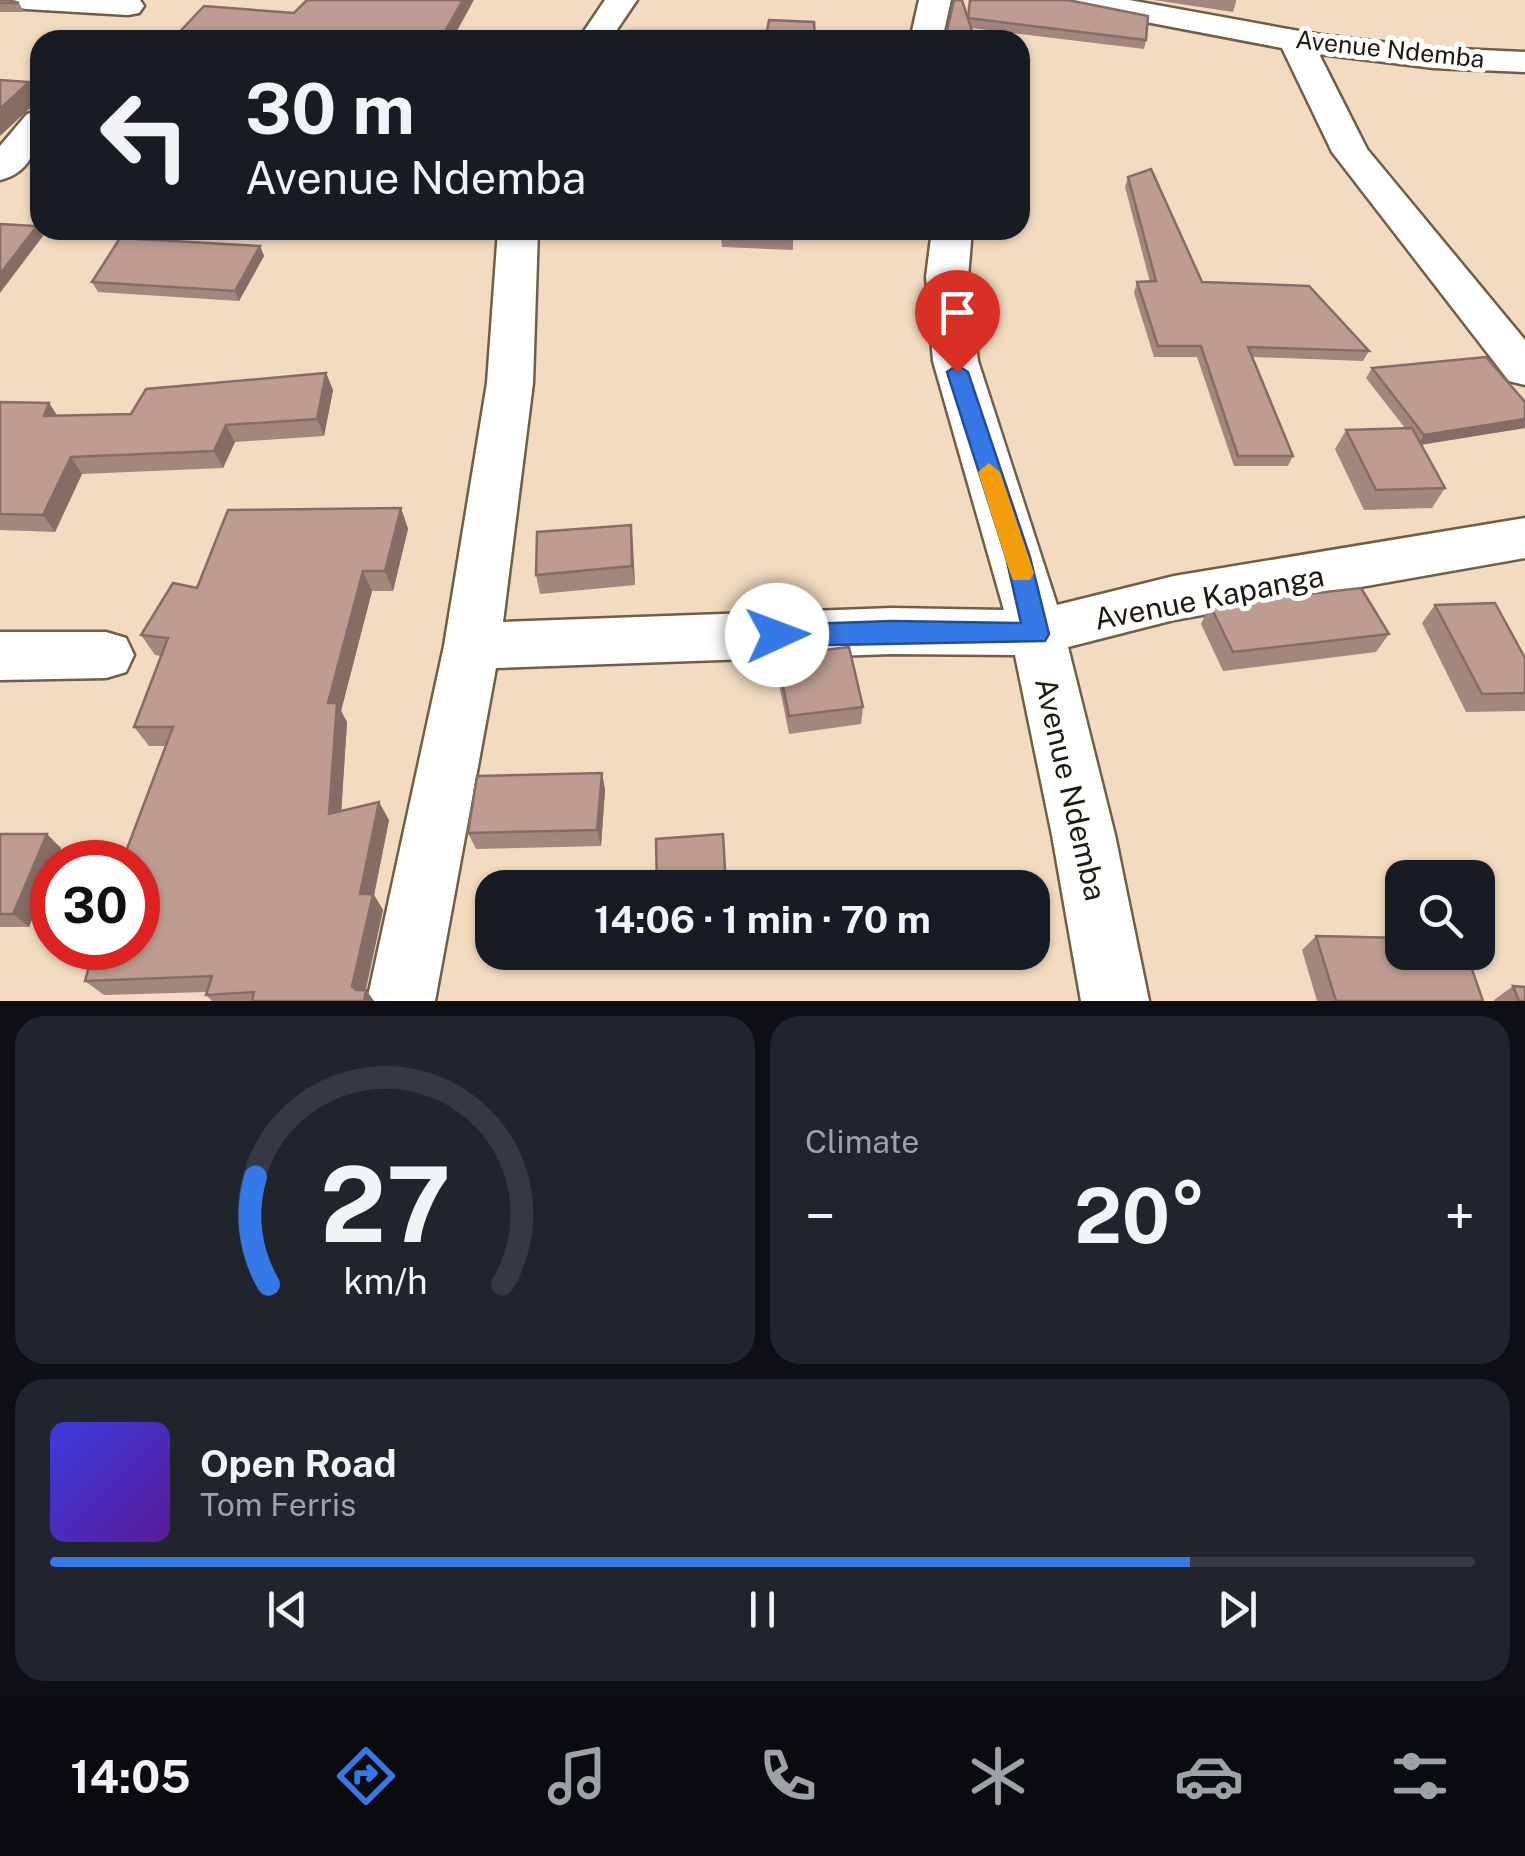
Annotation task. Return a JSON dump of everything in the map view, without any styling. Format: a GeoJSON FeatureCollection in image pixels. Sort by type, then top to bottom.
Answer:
{"type":"FeatureCollection","features":[{"type":"Feature","properties":{"kind":"street"},"geometry":{"type":"LineString","coordinates":[[26,0],[131,3]]}},
{"type":"Feature","properties":{"kind":"street"},"geometry":{"type":"LineString","coordinates":[[601,30],[621,0]]}},
{"type":"Feature","properties":{"kind":"street"},"geometry":{"type":"LineString","coordinates":[[928,30],[935,0]]}},
{"type":"Feature","properties":{"kind":"street","name":"Avenue Ndemba"},"geometry":{"type":"LineString","coordinates":[[1078,0],[1284,38],[1434,58],[1525,62]]}},
{"type":"Feature","properties":{"kind":"street"},"geometry":{"type":"LineString","coordinates":[[1262,0],[1350,152],[1525,370]]}},
{"type":"Feature","properties":{"kind":"street"},"geometry":{"type":"LineString","coordinates":[[112,30],[131,3]]}},
{"type":"Feature","properties":{"kind":"street"},"geometry":{"type":"LineString","coordinates":[[0,169],[29,126]]}},
{"type":"Feature","properties":{"kind":"street"},"geometry":{"type":"LineString","coordinates":[[402,1001],[472,646],[510,382],[517,240]]}},
{"type":"Feature","properties":{"kind":"street","name":"Avenue Ndemba"},"geometry":{"type":"LineString","coordinates":[[951,240],[944,300],[950,344],[1018,557],[1115,1001]]}},
{"type":"Feature","properties":{"kind":"street","name":"Avenue Kapanga"},"geometry":{"type":"LineString","coordinates":[[472,646],[892,631],[1036,634],[1174,598],[1525,538]]}},
{"type":"Feature","properties":{"kind":"street"},"geometry":{"type":"LineString","coordinates":[[0,656],[106,655]]}},
{"type":"Feature","properties":{"kind":"building"},"geometry":{"type":"Polygon","coordinates":[[[307,0],[463,0],[446,30],[181,30],[204,6],[294,13],[307,0]]]}},
{"type":"Feature","properties":{"kind":"building"},"geometry":{"type":"Polygon","coordinates":[[[954,0],[962,0],[972,30],[947,30],[954,0]]]}},
{"type":"Feature","properties":{"kind":"building"},"geometry":{"type":"Polygon","coordinates":[[[970,0],[1068,0],[1148,16],[1146,40],[968,18],[970,0]]]}},
{"type":"Feature","properties":{"kind":"building"},"geometry":{"type":"Polygon","coordinates":[[[769,20],[814,22],[814,30],[767,30],[769,20]]]}},
{"type":"Feature","properties":{"kind":"building"},"geometry":{"type":"Polygon","coordinates":[[[0,80],[29,82],[0,109],[0,80]]]}},
{"type":"Feature","properties":{"kind":"building"},"geometry":{"type":"Polygon","coordinates":[[[1151,169],[1202,282],[1309,286],[1369,351],[1248,347],[1293,456],[1238,456],[1201,346],[1158,346],[1137,282],[1156,281],[1128,177],[1151,169]]]}},
{"type":"Feature","properties":{"kind":"building"},"geometry":{"type":"Polygon","coordinates":[[[0,224],[30,226],[30,235],[0,274],[0,224]]]}},
{"type":"Feature","properties":{"kind":"building"},"geometry":{"type":"Polygon","coordinates":[[[119,240],[260,246],[235,291],[92,282],[119,240]]]}},
{"type":"Feature","properties":{"kind":"building"},"geometry":{"type":"Polygon","coordinates":[[[1486,357],[1525,402],[1525,419],[1424,435],[1372,368],[1486,357]]]}},
{"type":"Feature","properties":{"kind":"building"},"geometry":{"type":"Polygon","coordinates":[[[326,373],[317,419],[226,425],[214,451],[71,457],[43,515],[0,514],[0,402],[49,403],[44,416],[131,414],[146,389],[326,373]]]}},
{"type":"Feature","properties":{"kind":"building"},"geometry":{"type":"Polygon","coordinates":[[[1412,428],[1445,488],[1376,490],[1346,430],[1412,428]]]}},
{"type":"Feature","properties":{"kind":"building"},"geometry":{"type":"Polygon","coordinates":[[[401,508],[385,571],[363,571],[328,703],[337,703],[329,814],[379,802],[360,894],[373,894],[352,986],[366,990],[364,1001],[252,1001],[254,992],[206,995],[212,976],[85,981],[88,970],[160,970],[160,840],[130,840],[173,727],[134,727],[168,638],[141,635],[173,583],[197,588],[228,510],[401,508]]]}},
{"type":"Feature","properties":{"kind":"building"},"geometry":{"type":"Polygon","coordinates":[[[631,525],[632,566],[536,575],[537,532],[631,525]]]}},
{"type":"Feature","properties":{"kind":"building"},"geometry":{"type":"Polygon","coordinates":[[[1361,588],[1389,634],[1233,652],[1210,605],[1361,588]]]}},
{"type":"Feature","properties":{"kind":"building"},"geometry":{"type":"Polygon","coordinates":[[[1495,603],[1525,658],[1525,693],[1482,694],[1435,605],[1495,603]]]}},
{"type":"Feature","properties":{"kind":"building"},"geometry":{"type":"Polygon","coordinates":[[[849,647],[863,707],[789,716],[777,656],[849,647]]]}},
{"type":"Feature","properties":{"kind":"building"},"geometry":{"type":"Polygon","coordinates":[[[602,773],[597,830],[468,833],[477,776],[602,773]]]}},
{"type":"Feature","properties":{"kind":"building"},"geometry":{"type":"Polygon","coordinates":[[[0,834],[47,834],[44,840],[30,840],[30,874],[13,914],[0,914],[0,834]]]}},
{"type":"Feature","properties":{"kind":"building"},"geometry":{"type":"Polygon","coordinates":[[[723,834],[725,870],[657,870],[656,839],[723,834]]]}},
{"type":"Feature","properties":{"kind":"building"},"geometry":{"type":"Polygon","coordinates":[[[1316,936],[1385,938],[1385,970],[1472,970],[1483,1001],[1336,1001],[1316,936]]]}},
{"type":"Feature","properties":{"kind":"building"},"geometry":{"type":"Polygon","coordinates":[[[1513,986],[1525,987],[1525,1001],[1519,1001],[1513,986]]]}},
{"type":"Feature","properties":{"kind":"slow traffic"},"geometry":{"type":"LineString","coordinates":[[989,472],[1022,573]]}},
{"type":"Feature","properties":{"kind":"route"},"geometry":{"type":"LineString","coordinates":[[777,635],[892,631],[1036,634],[1018,557],[957,372]]}}]}
